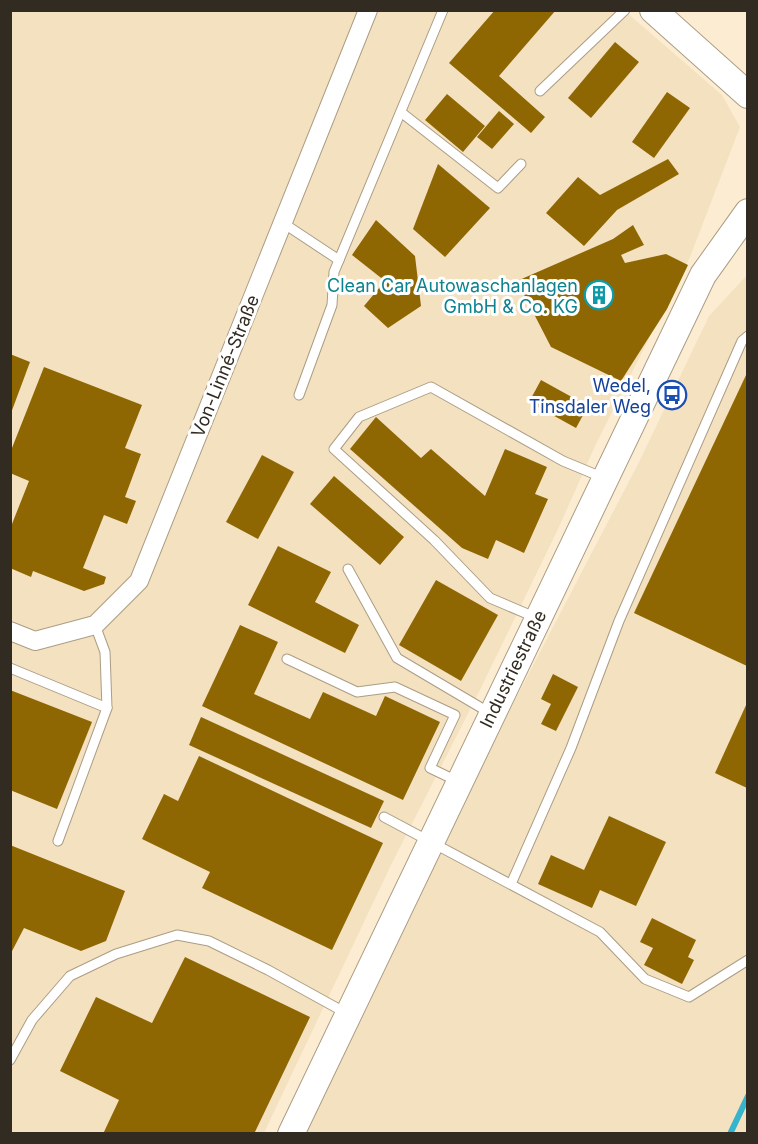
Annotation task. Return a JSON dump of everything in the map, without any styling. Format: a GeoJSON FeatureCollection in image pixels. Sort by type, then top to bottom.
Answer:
{"type":"FeatureCollection","features":[{"type":"Feature","properties":{"kind":"street","name":"Von-Linné-Straße"},"geometry":{"type":"LineString","coordinates":[[10,631],[34,641],[94,625],[139,581],[368,10]]}},
{"type":"Feature","properties":{"kind":"street"},"geometry":{"type":"LineString","coordinates":[[653,10],[747,95]]}},
{"type":"Feature","properties":{"kind":"street","name":"Industriestraße"},"geometry":{"type":"LineString","coordinates":[[291,1134],[703,275],[747,212]]}},
{"type":"Feature","properties":{"kind":"lane"},"geometry":{"type":"LineString","coordinates":[[299,395],[332,305],[334,272],[443,10]]}},
{"type":"Feature","properties":{"kind":"lane"},"geometry":{"type":"LineString","coordinates":[[540,91],[625,10]]}},
{"type":"Feature","properties":{"kind":"lane"},"geometry":{"type":"LineString","coordinates":[[402,113],[498,188],[521,164]]}},
{"type":"Feature","properties":{"kind":"lane"},"geometry":{"type":"LineString","coordinates":[[283,223],[339,260]]}},
{"type":"Feature","properties":{"kind":"lane"},"geometry":{"type":"LineString","coordinates":[[511,884],[571,748],[619,621],[742,341],[747,336]]}},
{"type":"Feature","properties":{"kind":"lane"},"geometry":{"type":"LineString","coordinates":[[537,618],[490,598],[434,540],[334,449],[359,417],[431,387],[563,461],[604,478]]}},
{"type":"Feature","properties":{"kind":"lane"},"geometry":{"type":"LineString","coordinates":[[348,569],[396,658],[492,714]]}},
{"type":"Feature","properties":{"kind":"lane"},"geometry":{"type":"LineString","coordinates":[[58,841],[107,708],[105,652],[94,625]]}},
{"type":"Feature","properties":{"kind":"lane"},"geometry":{"type":"LineString","coordinates":[[287,659],[357,692],[395,687],[455,716],[430,768],[459,783]]}},
{"type":"Feature","properties":{"kind":"lane"},"geometry":{"type":"LineString","coordinates":[[10,669],[107,708]]}},
{"type":"Feature","properties":{"kind":"lane"},"geometry":{"type":"LineString","coordinates":[[384,816],[600,932],[645,979],[689,997],[742,966],[747,960]]}},
{"type":"Feature","properties":{"kind":"lane"},"geometry":{"type":"LineString","coordinates":[[10,1060],[32,1020],[69,976],[116,954],[177,935],[209,941],[268,970],[348,1015]]}},
{"type":"Feature","properties":{"kind":"shaded area"},"geometry":{"type":"Polygon","coordinates":[[[10,11],[625,11],[722,95],[740,127],[690,257],[596,444],[559,527],[479,692],[392,863],[264,1133],[11,1133],[10,11]]]}},
{"type":"Feature","properties":{"kind":"shaded area"},"geometry":{"type":"Polygon","coordinates":[[[747,275],[747,1133],[289,1134],[638,464],[709,316],[747,275]]]}},
{"type":"Feature","properties":{"kind":"building"},"geometry":{"type":"Polygon","coordinates":[[[495,10],[556,10],[499,76],[545,117],[531,133],[449,63],[495,10]]]}},
{"type":"Feature","properties":{"kind":"building"},"geometry":{"type":"Polygon","coordinates":[[[615,42],[639,62],[591,118],[568,98],[615,42]]]}},
{"type":"Feature","properties":{"kind":"building"},"geometry":{"type":"Polygon","coordinates":[[[667,92],[690,108],[654,158],[632,142],[667,92]]]}},
{"type":"Feature","properties":{"kind":"building"},"geometry":{"type":"Polygon","coordinates":[[[447,94],[485,126],[463,152],[425,120],[447,94]]]}},
{"type":"Feature","properties":{"kind":"building"},"geometry":{"type":"Polygon","coordinates":[[[499,111],[514,124],[492,149],[477,137],[499,111]]]}},
{"type":"Feature","properties":{"kind":"building"},"geometry":{"type":"Polygon","coordinates":[[[668,159],[679,174],[617,210],[584,246],[546,213],[578,177],[600,195],[668,159]]]}},
{"type":"Feature","properties":{"kind":"building"},"geometry":{"type":"Polygon","coordinates":[[[438,164],[490,208],[445,257],[413,229],[438,164]]]}},
{"type":"Feature","properties":{"kind":"building"},"geometry":{"type":"Polygon","coordinates":[[[376,220],[415,256],[421,306],[388,328],[364,306],[385,281],[352,255],[376,220]]]}},
{"type":"Feature","properties":{"kind":"building","name":"Clean Car Autowaschanlagen GmbH & Co. KG"},"geometry":{"type":"Polygon","coordinates":[[[633,225],[644,245],[621,255],[625,263],[666,254],[688,265],[667,309],[621,381],[551,347],[517,281],[613,239],[633,225]]]}},
{"type":"Feature","properties":{"kind":"building"},"geometry":{"type":"Polygon","coordinates":[[[10,354],[30,362],[11,413],[10,413],[10,354]]]}},
{"type":"Feature","properties":{"kind":"building"},"geometry":{"type":"Polygon","coordinates":[[[44,367],[142,405],[125,448],[141,454],[125,497],[136,501],[127,524],[104,515],[83,568],[106,577],[104,584],[84,591],[33,571],[31,577],[10,568],[10,529],[29,481],[10,473],[10,453],[44,367]]]}},
{"type":"Feature","properties":{"kind":"building"},"geometry":{"type":"Polygon","coordinates":[[[747,373],[747,666],[634,613],[747,373]]]}},
{"type":"Feature","properties":{"kind":"building"},"geometry":{"type":"Polygon","coordinates":[[[541,380],[588,406],[576,428],[529,402],[541,380]]]}},
{"type":"Feature","properties":{"kind":"building"},"geometry":{"type":"Polygon","coordinates":[[[376,417],[421,458],[431,449],[485,496],[505,449],[547,467],[535,494],[548,499],[524,553],[496,540],[488,559],[462,548],[350,449],[376,417]]]}},
{"type":"Feature","properties":{"kind":"building"},"geometry":{"type":"Polygon","coordinates":[[[262,455],[294,472],[258,539],[226,522],[262,455]]]}},
{"type":"Feature","properties":{"kind":"building"},"geometry":{"type":"Polygon","coordinates":[[[334,476],[404,537],[380,565],[310,504],[334,476]]]}},
{"type":"Feature","properties":{"kind":"building"},"geometry":{"type":"Polygon","coordinates":[[[278,546],[331,572],[315,602],[359,625],[345,653],[248,605],[278,546]]]}},
{"type":"Feature","properties":{"kind":"building"},"geometry":{"type":"Polygon","coordinates":[[[436,580],[498,615],[461,681],[399,645],[436,580]]]}},
{"type":"Feature","properties":{"kind":"building"},"geometry":{"type":"Polygon","coordinates":[[[240,625],[278,642],[254,694],[310,719],[323,692],[376,716],[385,696],[440,722],[403,800],[202,706],[240,625]]]}},
{"type":"Feature","properties":{"kind":"building"},"geometry":{"type":"Polygon","coordinates":[[[553,674],[578,687],[556,731],[541,724],[551,704],[541,699],[553,674]]]}},
{"type":"Feature","properties":{"kind":"building"},"geometry":{"type":"Polygon","coordinates":[[[10,690],[92,722],[57,809],[10,790],[10,690]]]}},
{"type":"Feature","properties":{"kind":"building"},"geometry":{"type":"Polygon","coordinates":[[[747,703],[747,788],[715,773],[747,703]]]}},
{"type":"Feature","properties":{"kind":"building"},"geometry":{"type":"Polygon","coordinates":[[[201,717],[384,801],[371,828],[189,745],[201,717]]]}},
{"type":"Feature","properties":{"kind":"building"},"geometry":{"type":"Polygon","coordinates":[[[199,756],[383,843],[332,950],[202,888],[210,872],[142,839],[164,794],[178,801],[199,756]]]}},
{"type":"Feature","properties":{"kind":"building"},"geometry":{"type":"Polygon","coordinates":[[[609,816],[666,842],[636,906],[600,890],[592,908],[538,884],[551,855],[584,870],[609,816]]]}},
{"type":"Feature","properties":{"kind":"building"},"geometry":{"type":"Polygon","coordinates":[[[10,845],[125,891],[106,941],[81,951],[24,928],[10,955],[10,845]]]}},
{"type":"Feature","properties":{"kind":"building"},"geometry":{"type":"Polygon","coordinates":[[[652,918],[696,940],[688,957],[694,960],[682,984],[644,965],[653,948],[640,942],[652,918]]]}},
{"type":"Feature","properties":{"kind":"building"},"geometry":{"type":"Polygon","coordinates":[[[185,957],[310,1017],[254,1134],[103,1134],[119,1100],[60,1071],[96,997],[152,1023],[185,957]]]}},
{"type":"Feature","properties":{"kind":"waterway"},"geometry":{"type":"LineString","coordinates":[[730,1134],[748,1096]]}},
{"type":"Feature","properties":{"kind":"place","name":"Clean Car Autowaschanlagen GmbH & Co. KG"},"geometry":{"type":"Point","coordinates":[599,295]}},
{"type":"Feature","properties":{"kind":"place","name":"Wedel, Tinsdaler Weg"},"geometry":{"type":"Point","coordinates":[672,395]}}]}
